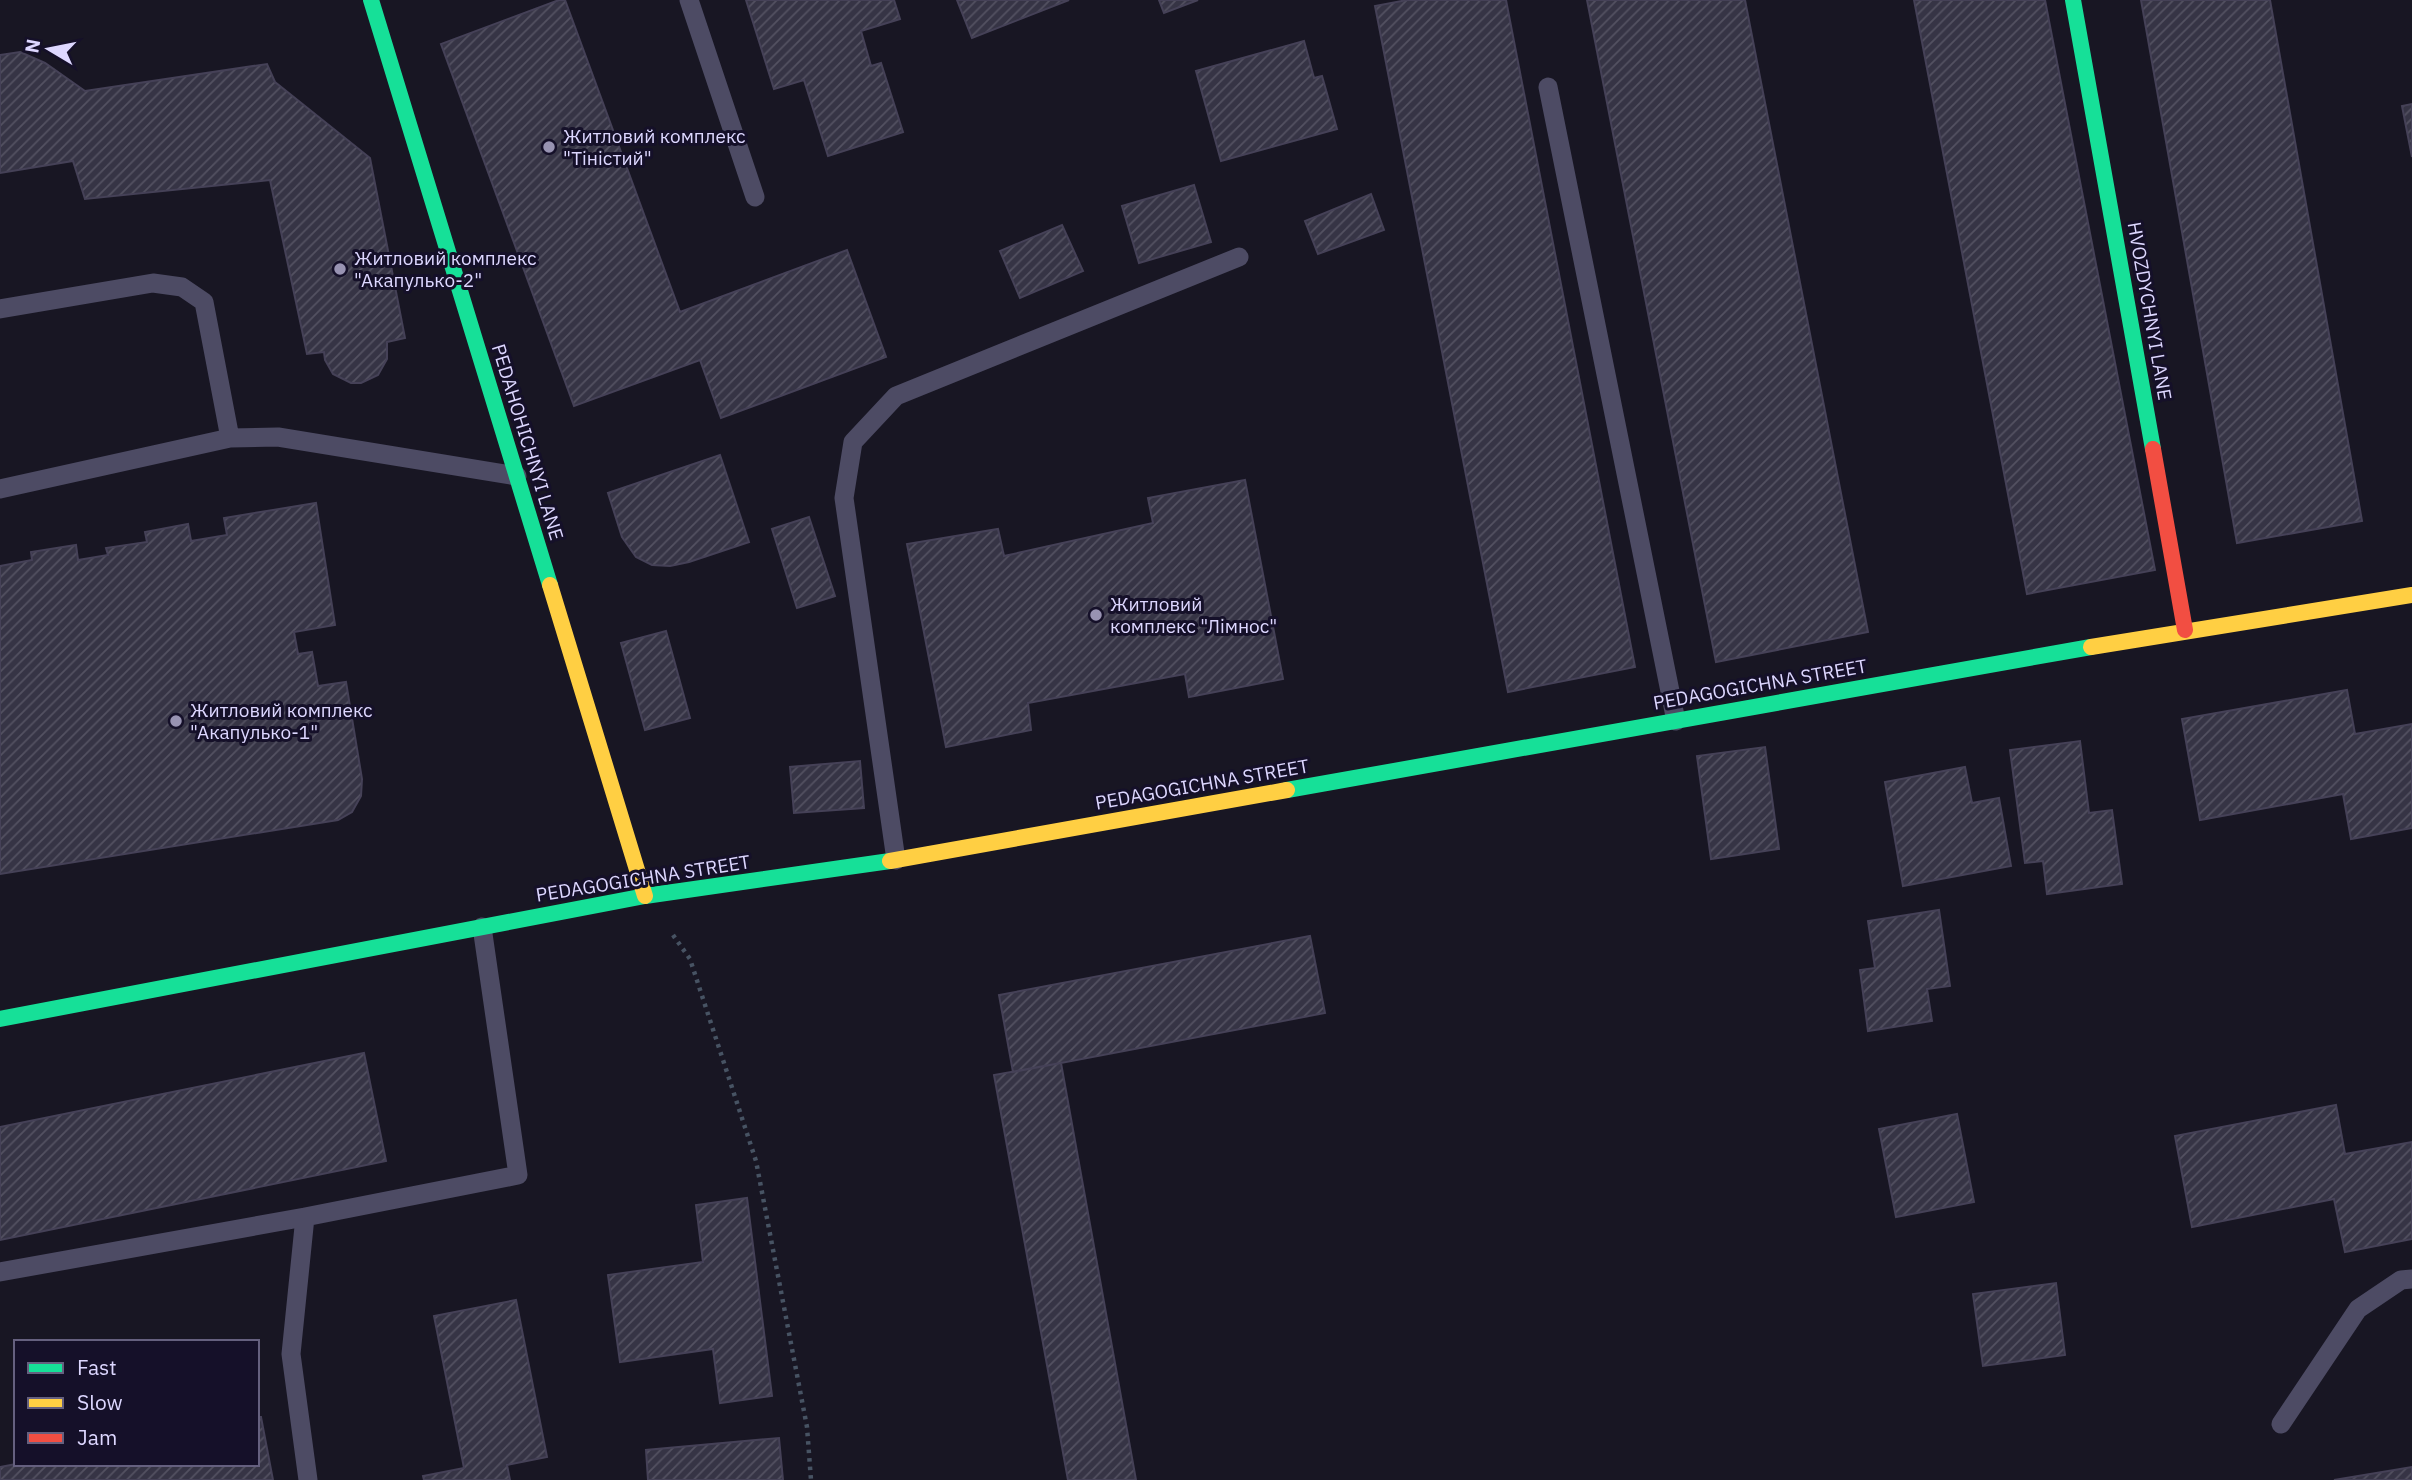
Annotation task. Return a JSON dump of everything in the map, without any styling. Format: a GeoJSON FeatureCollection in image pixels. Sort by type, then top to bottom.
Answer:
{"type":"FeatureCollection","features":[{"type":"Feature","properties":{"kind":"street","name":"PEDAHOHICHNYI LANE"},"geometry":{"type":"LineString","coordinates":[[371,0],[645,896]]}},
{"type":"Feature","properties":{"kind":"street","name":"HVOZDYCHNYI LANE"},"geometry":{"type":"LineString","coordinates":[[2073,0],[2185,630]]}},
{"type":"Feature","properties":{"kind":"street","name":"PEDAGOGICHNA STREET"},"geometry":{"type":"LineString","coordinates":[[0,1019],[645,896],[896,860],[2185,630],[2412,595]]}},
{"type":"Feature","properties":{"kind":"lane"},"geometry":{"type":"LineString","coordinates":[[689,0],[755,197]]}},
{"type":"Feature","properties":{"kind":"lane"},"geometry":{"type":"LineString","coordinates":[[1548,87],[1676,721]]}},
{"type":"Feature","properties":{"kind":"lane"},"geometry":{"type":"LineString","coordinates":[[896,860],[844,498],[853,442],[896,396],[1239,257]]}},
{"type":"Feature","properties":{"kind":"lane"},"geometry":{"type":"LineString","coordinates":[[0,309],[153,283],[182,287],[204,302],[230,438]]}},
{"type":"Feature","properties":{"kind":"lane"},"geometry":{"type":"LineString","coordinates":[[0,489],[230,438],[278,437],[302,440],[517,476]]}},
{"type":"Feature","properties":{"kind":"lane"},"geometry":{"type":"LineString","coordinates":[[0,1272],[305,1217],[517,1175],[482,927]]}},
{"type":"Feature","properties":{"kind":"lane"},"geometry":{"type":"LineString","coordinates":[[305,1217],[290,1354],[308,1480]]}},
{"type":"Feature","properties":{"kind":"lane"},"geometry":{"type":"LineString","coordinates":[[2281,1424],[2358,1309],[2402,1280],[2412,1279]]}},
{"type":"Feature","properties":{"kind":"path"},"geometry":{"type":"LineString","coordinates":[[645,896],[690,959],[756,1161],[807,1427],[811,1480]]}},
{"type":"Feature","properties":{"kind":"building","name":"Житловий комплекс \"Тіністий\""},"geometry":{"type":"Polygon","coordinates":[[[565,0],[680,312],[847,250],[886,357],[721,418],[700,360],[574,406],[441,44],[565,0]]]}},
{"type":"Feature","properties":{"kind":"building"},"geometry":{"type":"Polygon","coordinates":[[[746,0],[894,0],[900,19],[861,31],[871,66],[881,63],[903,132],[828,156],[804,80],[774,89],[746,0]]]}},
{"type":"Feature","properties":{"kind":"building"},"geometry":{"type":"Polygon","coordinates":[[[957,0],[1069,0],[972,38],[957,0]]]}},
{"type":"Feature","properties":{"kind":"building"},"geometry":{"type":"Polygon","coordinates":[[[1159,0],[1198,0],[1164,13],[1159,0]]]}},
{"type":"Feature","properties":{"kind":"building"},"geometry":{"type":"Polygon","coordinates":[[[1407,0],[1506,0],[1635,667],[1508,692],[1375,6],[1407,0]]]}},
{"type":"Feature","properties":{"kind":"building"},"geometry":{"type":"Polygon","coordinates":[[[1587,0],[1745,0],[1868,632],[1716,662],[1587,0]]]}},
{"type":"Feature","properties":{"kind":"building"},"geometry":{"type":"Polygon","coordinates":[[[1914,0],[2045,0],[2155,570],[2027,594],[1914,0]]]}},
{"type":"Feature","properties":{"kind":"building"},"geometry":{"type":"Polygon","coordinates":[[[2141,0],[2270,0],[2362,521],[2237,543],[2141,0]]]}},
{"type":"Feature","properties":{"kind":"building"},"geometry":{"type":"Polygon","coordinates":[[[1304,41],[1314,78],[1322,76],[1337,129],[1221,161],[1196,71],[1304,41]]]}},
{"type":"Feature","properties":{"kind":"building","name":"Житловий комплекс \"Акапулько-2\""},"geometry":{"type":"Polygon","coordinates":[[[20,52],[45,63],[85,91],[267,64],[275,82],[370,158],[405,338],[387,342],[387,359],[378,375],[361,383],[351,383],[333,374],[325,360],[324,352],[307,354],[270,180],[85,199],[73,161],[0,173],[0,55],[20,52]]]}},
{"type":"Feature","properties":{"kind":"building"},"geometry":{"type":"Polygon","coordinates":[[[2412,104],[2412,157],[2402,106],[2412,104]]]}},
{"type":"Feature","properties":{"kind":"building"},"geometry":{"type":"Polygon","coordinates":[[[1194,185],[1211,242],[1139,263],[1122,206],[1194,185]]]}},
{"type":"Feature","properties":{"kind":"building"},"geometry":{"type":"Polygon","coordinates":[[[1371,194],[1384,230],[1318,254],[1305,221],[1371,194]]]}},
{"type":"Feature","properties":{"kind":"building"},"geometry":{"type":"Polygon","coordinates":[[[1062,225],[1083,271],[1020,298],[1000,251],[1062,225]]]}},
{"type":"Feature","properties":{"kind":"building"},"geometry":{"type":"Polygon","coordinates":[[[720,455],[749,542],[670,566],[652,565],[636,557],[622,537],[608,493],[720,455]]]}},
{"type":"Feature","properties":{"kind":"building","name":"Житловий комплекс \"Лімнос\""},"geometry":{"type":"Polygon","coordinates":[[[1245,480],[1283,679],[1189,697],[1185,674],[1028,703],[1031,730],[946,747],[907,544],[998,529],[1004,556],[1153,523],[1148,498],[1245,480]]]}},
{"type":"Feature","properties":{"kind":"building","name":"Житловий комплекс \"Акапулько-1\""},"geometry":{"type":"Polygon","coordinates":[[[316,503],[335,625],[294,632],[298,654],[312,652],[318,686],[346,682],[362,779],[361,796],[352,812],[338,820],[0,874],[0,566],[32,560],[31,552],[76,545],[78,560],[108,555],[106,548],[147,542],[145,532],[188,524],[191,541],[227,535],[224,518],[316,503]]]}},
{"type":"Feature","properties":{"kind":"building"},"geometry":{"type":"Polygon","coordinates":[[[809,517],[835,596],[797,608],[772,529],[809,517]]]}},
{"type":"Feature","properties":{"kind":"building"},"geometry":{"type":"Polygon","coordinates":[[[666,631],[690,718],[645,730],[621,643],[666,631]]]}},
{"type":"Feature","properties":{"kind":"building"},"geometry":{"type":"Polygon","coordinates":[[[2347,690],[2355,734],[2412,724],[2412,828],[2351,839],[2343,794],[2200,820],[2182,719],[2347,690]]]}},
{"type":"Feature","properties":{"kind":"building"},"geometry":{"type":"Polygon","coordinates":[[[2080,741],[2089,813],[2112,810],[2122,884],[2047,894],[2043,861],[2025,863],[2010,750],[2080,741]]]}},
{"type":"Feature","properties":{"kind":"building"},"geometry":{"type":"Polygon","coordinates":[[[1765,747],[1779,849],[1711,859],[1697,756],[1765,747]]]}},
{"type":"Feature","properties":{"kind":"building"},"geometry":{"type":"Polygon","coordinates":[[[860,761],[864,808],[794,813],[790,767],[860,761]]]}},
{"type":"Feature","properties":{"kind":"building"},"geometry":{"type":"Polygon","coordinates":[[[1965,767],[1972,803],[1999,798],[2011,866],[1903,886],[1885,782],[1965,767]]]}},
{"type":"Feature","properties":{"kind":"building"},"geometry":{"type":"Polygon","coordinates":[[[1939,910],[1950,986],[1927,989],[1932,1021],[1868,1031],[1860,970],[1875,968],[1868,921],[1939,910]]]}},
{"type":"Feature","properties":{"kind":"building"},"geometry":{"type":"Polygon","coordinates":[[[1310,936],[1325,1013],[1013,1072],[999,995],[1310,936]]]}},
{"type":"Feature","properties":{"kind":"building"},"geometry":{"type":"Polygon","coordinates":[[[364,1053],[386,1161],[0,1240],[0,1127],[364,1053]]]}},
{"type":"Feature","properties":{"kind":"building"},"geometry":{"type":"Polygon","coordinates":[[[1061,1063],[1136,1480],[1068,1480],[994,1075],[1061,1063]]]}},
{"type":"Feature","properties":{"kind":"building"},"geometry":{"type":"Polygon","coordinates":[[[2336,1105],[2345,1154],[2412,1142],[2412,1239],[2345,1252],[2334,1199],[2192,1227],[2175,1136],[2336,1105]]]}},
{"type":"Feature","properties":{"kind":"building"},"geometry":{"type":"Polygon","coordinates":[[[1957,1114],[1974,1202],[1896,1217],[1879,1129],[1957,1114]]]}},
{"type":"Feature","properties":{"kind":"building"},"geometry":{"type":"Polygon","coordinates":[[[747,1198],[772,1396],[720,1403],[713,1349],[620,1362],[608,1275],[703,1262],[696,1205],[747,1198]]]}},
{"type":"Feature","properties":{"kind":"building"},"geometry":{"type":"Polygon","coordinates":[[[2056,1283],[2065,1355],[1983,1366],[1973,1294],[2056,1283]]]}},
{"type":"Feature","properties":{"kind":"building"},"geometry":{"type":"Polygon","coordinates":[[[516,1300],[547,1457],[507,1465],[510,1480],[424,1480],[423,1476],[464,1468],[434,1316],[516,1300]]]}},
{"type":"Feature","properties":{"kind":"building"},"geometry":{"type":"Polygon","coordinates":[[[261,1417],[273,1480],[0,1480],[0,1467],[14,1464],[259,1466],[261,1417]]]}},
{"type":"Feature","properties":{"kind":"building"},"geometry":{"type":"Polygon","coordinates":[[[779,1438],[783,1480],[648,1480],[646,1450],[779,1438]]]}},
{"type":"Feature","properties":{"kind":"building"},"geometry":{"type":"Polygon","coordinates":[[[2412,1467],[2412,1480],[2334,1480],[2412,1467]]]}},
{"type":"Feature","properties":{"kind":"traffic: fast"},"geometry":{"type":"LineString","coordinates":[[371,0],[550,585]]}},
{"type":"Feature","properties":{"kind":"traffic: fast"},"geometry":{"type":"LineString","coordinates":[[2073,0],[2153,449]]}},
{"type":"Feature","properties":{"kind":"traffic: fast"},"geometry":{"type":"LineString","coordinates":[[1287,790],[2091,647]]}},
{"type":"Feature","properties":{"kind":"traffic: fast"},"geometry":{"type":"LineString","coordinates":[[0,1019],[645,896],[890,861]]}},
{"type":"Feature","properties":{"kind":"traffic: slow"},"geometry":{"type":"LineString","coordinates":[[550,585],[645,896]]}},
{"type":"Feature","properties":{"kind":"traffic: slow"},"geometry":{"type":"LineString","coordinates":[[2091,647],[2412,595]]}},
{"type":"Feature","properties":{"kind":"traffic: slow"},"geometry":{"type":"LineString","coordinates":[[890,861],[1287,790]]}},
{"type":"Feature","properties":{"kind":"traffic: jam"},"geometry":{"type":"LineString","coordinates":[[2153,449],[2185,630]]}},
{"type":"Feature","properties":{"kind":"place","name":"Житловий комплекс \"Тіністий\""},"geometry":{"type":"Point","coordinates":[549,147]}},
{"type":"Feature","properties":{"kind":"place","name":"Житловий комплекс \"Акапулько-2\""},"geometry":{"type":"Point","coordinates":[340,269]}},
{"type":"Feature","properties":{"kind":"place","name":"Житловий комплекс \"Лімнос\""},"geometry":{"type":"Point","coordinates":[1096,615]}},
{"type":"Feature","properties":{"kind":"place","name":"Житловий комплекс \"Акапулько-1\""},"geometry":{"type":"Point","coordinates":[176,721]}}]}
